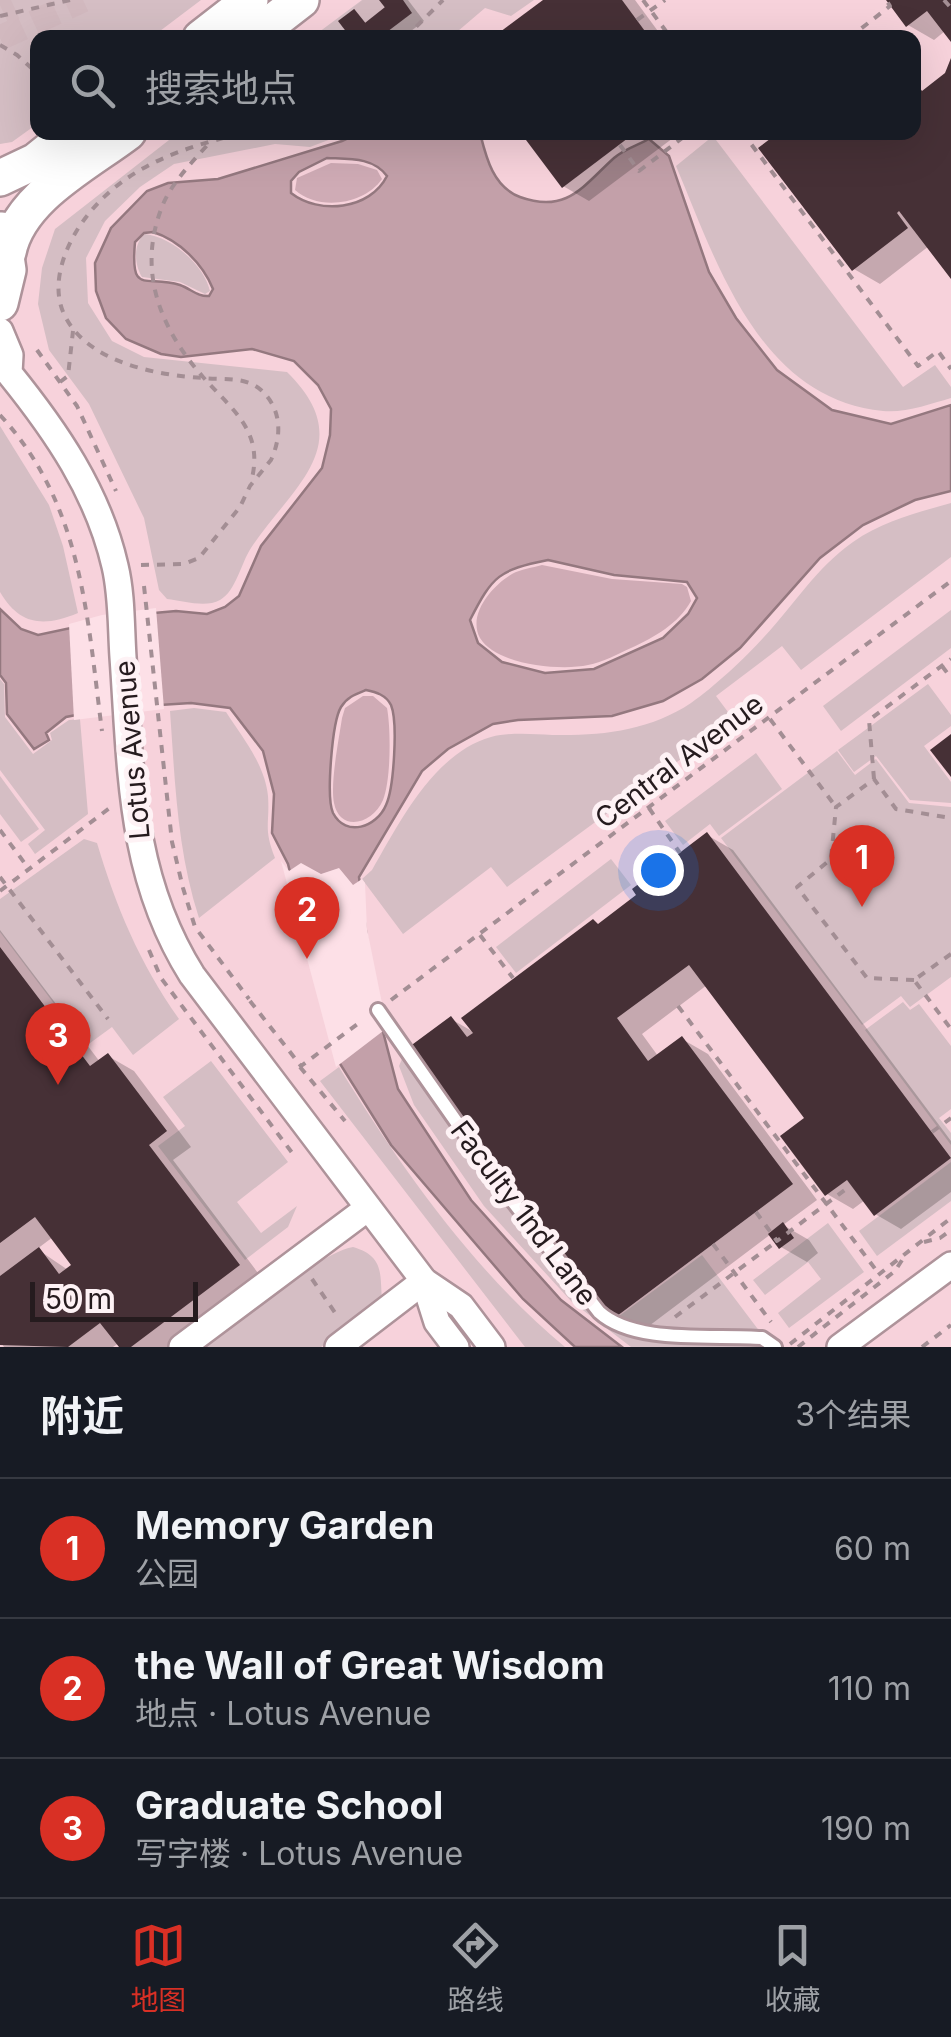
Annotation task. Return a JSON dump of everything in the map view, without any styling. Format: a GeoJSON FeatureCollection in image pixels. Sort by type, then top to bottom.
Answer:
{"type":"FeatureCollection","features":[{"type":"Feature","properties":{"kind":"main road"},"geometry":{"type":"LineString","coordinates":[[211,30],[250,0]]}},
{"type":"Feature","properties":{"kind":"main road"},"geometry":{"type":"LineString","coordinates":[[262,30],[301,0]]}},
{"type":"Feature","properties":{"kind":"main road"},"geometry":{"type":"LineString","coordinates":[[0,178],[36,161],[62,140]]}},
{"type":"Feature","properties":{"kind":"main road"},"geometry":{"type":"LineString","coordinates":[[0,303],[8,270],[4,238],[40,199],[117,140]]}},
{"type":"Feature","properties":{"kind":"street","name":"Lotus Avenue"},"geometry":{"type":"LineString","coordinates":[[0,330],[10,355],[8,375],[62,443],[107,536],[119,590],[133,808],[140,846],[173,945],[424,1281]]}},
{"type":"Feature","properties":{"kind":"street"},"geometry":{"type":"LineString","coordinates":[[182,1347],[368,1208]]}},
{"type":"Feature","properties":{"kind":"street"},"geometry":{"type":"LineString","coordinates":[[840,1347],[951,1265]]}},
{"type":"Feature","properties":{"kind":"street"},"geometry":{"type":"LineString","coordinates":[[342,1338],[424,1281]]}},
{"type":"Feature","properties":{"kind":"street"},"geometry":{"type":"LineString","coordinates":[[424,1281],[437,1322],[456,1347]]}},
{"type":"Feature","properties":{"kind":"street"},"geometry":{"type":"LineString","coordinates":[[424,1281],[461,1306],[492,1347]]}},
{"type":"Feature","properties":{"kind":"lane","name":"Faculty 1nd Lane"},"geometry":{"type":"LineString","coordinates":[[378,1010],[493,1174],[599,1312],[622,1328],[762,1338],[776,1347]]}},
{"type":"Feature","properties":{"kind":"path"},"geometry":{"type":"LineString","coordinates":[[0,16],[70,0]]}},
{"type":"Feature","properties":{"kind":"path"},"geometry":{"type":"LineString","coordinates":[[413,30],[443,0]]}},
{"type":"Feature","properties":{"kind":"path"},"geometry":{"type":"LineString","coordinates":[[644,0],[666,30]]}},
{"type":"Feature","properties":{"kind":"path"},"geometry":{"type":"LineString","coordinates":[[637,20],[664,0]]}},
{"type":"Feature","properties":{"kind":"path"},"geometry":{"type":"LineString","coordinates":[[859,30],[890,6],[886,0]]}},
{"type":"Feature","properties":{"kind":"path"},"geometry":{"type":"LineString","coordinates":[[944,0],[951,8]]}},
{"type":"Feature","properties":{"kind":"path"},"geometry":{"type":"LineString","coordinates":[[0,45],[30,67]]}},
{"type":"Feature","properties":{"kind":"path"},"geometry":{"type":"LineString","coordinates":[[60,382],[68,376],[73,331],[58,296],[60,274],[65,252],[81,224],[103,198],[145,166],[169,153],[214,140]]}},
{"type":"Feature","properties":{"kind":"path"},"geometry":{"type":"LineString","coordinates":[[620,144],[640,170],[679,140]]}},
{"type":"Feature","properties":{"kind":"path"},"geometry":{"type":"LineString","coordinates":[[748,140],[918,366],[938,352],[951,369]]}},
{"type":"Feature","properties":{"kind":"path"},"geometry":{"type":"LineString","coordinates":[[210,141],[166,198],[157,222],[150,268],[153,295],[182,349],[204,378],[230,402],[249,431],[255,468],[250,486]]}},
{"type":"Feature","properties":{"kind":"path"},"geometry":{"type":"LineString","coordinates":[[73,331],[108,355],[138,367],[228,378],[259,388],[277,417],[278,445],[240,507],[198,558],[184,564],[141,565]]}},
{"type":"Feature","properties":{"kind":"path"},"geometry":{"type":"LineString","coordinates":[[0,415],[58,500],[74,545],[102,729]]}},
{"type":"Feature","properties":{"kind":"path","name":"Central Avenue"},"geometry":{"type":"LineString","coordinates":[[430,972],[951,581]]}},
{"type":"Feature","properties":{"kind":"path"},"geometry":{"type":"LineString","coordinates":[[951,659],[869,720],[874,780],[896,808],[951,818]]}},
{"type":"Feature","properties":{"kind":"path"},"geometry":{"type":"LineString","coordinates":[[942,666],[951,678]]}},
{"type":"Feature","properties":{"kind":"path"},"geometry":{"type":"LineString","coordinates":[[769,718],[836,807],[831,859],[797,886],[867,978],[914,980],[951,954]]}},
{"type":"Feature","properties":{"kind":"path"},"geometry":{"type":"LineString","coordinates":[[836,807],[874,780]]}},
{"type":"Feature","properties":{"kind":"path"},"geometry":{"type":"LineString","coordinates":[[0,891],[111,807]]}},
{"type":"Feature","properties":{"kind":"path"},"geometry":{"type":"LineString","coordinates":[[649,808],[680,853]]}},
{"type":"Feature","properties":{"kind":"path"},"geometry":{"type":"LineString","coordinates":[[0,830],[30,869]]}},
{"type":"Feature","properties":{"kind":"path"},"geometry":{"type":"LineString","coordinates":[[62,834],[67,841]]}},
{"type":"Feature","properties":{"kind":"path"},"geometry":{"type":"LineString","coordinates":[[0,877],[108,1019]]}},
{"type":"Feature","properties":{"kind":"path"},"geometry":{"type":"LineString","coordinates":[[480,936],[513,978]]}},
{"type":"Feature","properties":{"kind":"path"},"geometry":{"type":"LineString","coordinates":[[914,980],[951,1029]]}},
{"type":"Feature","properties":{"kind":"path"},"geometry":{"type":"LineString","coordinates":[[301,1066],[250,1001],[345,1121]]}},
{"type":"Feature","properties":{"kind":"path"},"geometry":{"type":"LineString","coordinates":[[678,1006],[880,1274]]}},
{"type":"Feature","properties":{"kind":"path"},"geometry":{"type":"LineString","coordinates":[[203,1036],[296,1158]]}},
{"type":"Feature","properties":{"kind":"path"},"geometry":{"type":"LineString","coordinates":[[932,1132],[951,1118]]}},
{"type":"Feature","properties":{"kind":"path"},"geometry":{"type":"LineString","coordinates":[[656,1332],[850,1186]]}},
{"type":"Feature","properties":{"kind":"path"},"geometry":{"type":"LineString","coordinates":[[756,1212],[777,1241]]}},
{"type":"Feature","properties":{"kind":"path"},"geometry":{"type":"LineString","coordinates":[[786,1347],[926,1242],[951,1218]]}},
{"type":"Feature","properties":{"kind":"path"},"geometry":{"type":"LineString","coordinates":[[798,1347],[895,1272],[904,1257],[951,1230]]}},
{"type":"Feature","properties":{"kind":"path"},"geometry":{"type":"LineString","coordinates":[[713,1244],[778,1331]]}},
{"type":"Feature","properties":{"kind":"path"},"geometry":{"type":"LineString","coordinates":[[307,1270],[342,1338]]}},
{"type":"Feature","properties":{"kind":"path"},"geometry":{"type":"LineString","coordinates":[[922,1347],[951,1325]]}},
{"type":"Feature","properties":{"kind":"shaded area"},"geometry":{"type":"Polygon","coordinates":[[[0,0],[951,0],[951,1347],[0,1347],[0,0]]]}},
{"type":"Feature","properties":{"kind":"shaded area"},"geometry":{"type":"Polygon","coordinates":[[[0,0],[201,0],[161,30],[30,30],[30,129],[12,142],[0,144],[0,0]]]}},
{"type":"Feature","properties":{"kind":"shaded area"},"geometry":{"type":"Polygon","coordinates":[[[362,0],[534,0],[511,16],[485,8],[459,30],[322,30],[362,0]]]}},
{"type":"Feature","properties":{"kind":"shaded area"},"geometry":{"type":"Polygon","coordinates":[[[169,140],[328,140],[310,147],[275,144],[174,164],[140,187],[105,221],[86,258],[88,303],[112,341],[144,357],[287,372],[308,398],[318,421],[319,443],[312,463],[251,548],[230,590],[220,600],[208,604],[167,599],[159,590],[144,518],[89,404],[49,350],[38,304],[42,268],[55,229],[169,140]]]}},
{"type":"Feature","properties":{"kind":"shaded area"},"geometry":{"type":"Polygon","coordinates":[[[344,140],[482,140],[492,170],[503,186],[520,197],[550,202],[573,194],[618,155],[650,140],[669,156],[709,272],[736,318],[777,370],[832,410],[891,424],[951,405],[951,491],[915,500],[863,525],[820,558],[740,648],[702,679],[663,701],[612,716],[493,724],[448,749],[422,771],[359,877],[375,1001],[398,1089],[471,1200],[561,1300],[622,1347],[575,1347],[523,1299],[391,1145],[337,1059],[288,864],[272,833],[274,794],[263,751],[230,708],[191,703],[112,708],[66,717],[46,733],[49,740],[34,749],[7,714],[6,683],[0,675],[0,609],[21,629],[38,635],[132,615],[176,611],[207,614],[225,607],[239,596],[261,546],[322,468],[331,409],[318,385],[294,361],[252,349],[181,357],[161,354],[126,339],[106,318],[96,291],[95,263],[111,228],[147,191],[168,183],[218,179],[344,140]],[[327,158],[299,172],[291,181],[291,193],[315,204],[343,206],[369,196],[387,176],[368,162],[327,158]],[[153,232],[144,233],[135,242],[138,277],[180,285],[209,296],[213,289],[209,280],[189,254],[153,232]],[[548,560],[499,577],[470,620],[478,643],[502,662],[545,673],[594,669],[663,638],[688,614],[697,598],[687,582],[614,575],[548,560]],[[366,690],[341,707],[331,760],[333,813],[339,821],[353,827],[369,824],[382,813],[389,797],[394,755],[391,705],[380,694],[366,690]]]}},
{"type":"Feature","properties":{"kind":"shaded area"},"geometry":{"type":"Polygon","coordinates":[[[708,140],[716,140],[903,387],[935,365],[951,387],[951,398],[918,408],[883,411],[840,401],[804,381],[774,354],[748,320],[708,244],[676,166],[708,140]]]}},
{"type":"Feature","properties":{"kind":"shaded area"},"geometry":{"type":"Polygon","coordinates":[[[331,163],[358,164],[377,170],[382,179],[364,195],[340,202],[316,201],[295,190],[297,178],[331,163]]]}},
{"type":"Feature","properties":{"kind":"shaded area"},"geometry":{"type":"Polygon","coordinates":[[[145,234],[176,246],[194,262],[210,291],[205,294],[180,282],[142,277],[136,254],[145,234]]]}},
{"type":"Feature","properties":{"kind":"shaded area"},"geometry":{"type":"Polygon","coordinates":[[[0,426],[49,505],[78,613],[54,620],[34,620],[16,612],[0,592],[0,426]]]}},
{"type":"Feature","properties":{"kind":"shaded area"},"geometry":{"type":"Polygon","coordinates":[[[951,503],[951,557],[801,670],[782,646],[716,696],[734,720],[507,887],[491,867],[403,934],[362,879],[372,870],[420,792],[452,758],[471,745],[506,734],[606,733],[641,726],[675,712],[739,663],[816,575],[853,542],[888,523],[951,503]]]}},
{"type":"Feature","properties":{"kind":"shaded area"},"geometry":{"type":"Polygon","coordinates":[[[542,565],[612,579],[682,584],[687,587],[691,601],[673,623],[657,634],[599,662],[576,667],[530,664],[488,647],[480,638],[477,619],[484,601],[505,579],[542,565]]]}},
{"type":"Feature","properties":{"kind":"shaded area"},"geometry":{"type":"Polygon","coordinates":[[[951,610],[951,648],[841,731],[823,706],[951,610]]]}},
{"type":"Feature","properties":{"kind":"shaded area"},"geometry":{"type":"Polygon","coordinates":[[[0,679],[4,684],[5,717],[33,754],[52,740],[50,733],[69,720],[80,719],[88,814],[35,854],[28,844],[45,830],[0,770],[0,679]]]}},
{"type":"Feature","properties":{"kind":"shaded area"},"geometry":{"type":"Polygon","coordinates":[[[928,684],[951,715],[951,726],[924,746],[951,782],[951,803],[910,800],[876,756],[854,772],[838,750],[928,684]]]}},
{"type":"Feature","properties":{"kind":"shaded area"},"geometry":{"type":"Polygon","coordinates":[[[363,696],[373,696],[387,708],[388,780],[383,800],[372,815],[350,822],[337,812],[334,803],[334,773],[345,708],[363,696]]]}},
{"type":"Feature","properties":{"kind":"shaded area"},"geometry":{"type":"Polygon","coordinates":[[[194,708],[226,712],[252,752],[266,785],[268,833],[275,858],[199,918],[181,841],[170,711],[194,708]]]}},
{"type":"Feature","properties":{"kind":"shaded area"},"geometry":{"type":"Polygon","coordinates":[[[837,751],[855,775],[876,759],[909,803],[951,807],[951,977],[910,1007],[901,996],[862,1025],[721,838],[837,751]]]}},
{"type":"Feature","properties":{"kind":"shaded area"},"geometry":{"type":"Polygon","coordinates":[[[756,753],[782,789],[719,836],[710,824],[683,845],[665,821],[756,753]]]}},
{"type":"Feature","properties":{"kind":"shaded area"},"geometry":{"type":"Polygon","coordinates":[[[0,776],[39,829],[21,842],[0,814],[0,776]]]}},
{"type":"Feature","properties":{"kind":"shaded area"},"geometry":{"type":"Polygon","coordinates":[[[84,839],[97,843],[130,934],[179,1019],[133,1055],[112,1027],[86,1046],[0,932],[0,899],[84,839]]]}},
{"type":"Feature","properties":{"kind":"shaded area"},"geometry":{"type":"Polygon","coordinates":[[[611,859],[631,885],[516,973],[496,947],[611,859]]]}},
{"type":"Feature","properties":{"kind":"shaded area"},"geometry":{"type":"Polygon","coordinates":[[[903,1002],[910,1010],[919,1004],[951,1046],[951,1109],[939,1118],[951,1133],[951,1145],[865,1030],[903,1002]]]}},
{"type":"Feature","properties":{"kind":"shaded area"},"geometry":{"type":"Polygon","coordinates":[[[405,1052],[611,1322],[702,1255],[769,1344],[631,1347],[571,1301],[484,1206],[414,1105],[399,1066],[405,1052]]]}},
{"type":"Feature","properties":{"kind":"shaded area"},"geometry":{"type":"Polygon","coordinates":[[[211,1061],[288,1162],[237,1202],[261,1233],[297,1206],[288,1227],[245,1260],[158,1146],[185,1126],[163,1097],[211,1061]]]}},
{"type":"Feature","properties":{"kind":"shaded area"},"geometry":{"type":"Polygon","coordinates":[[[339,1067],[413,1179],[470,1252],[565,1347],[525,1347],[320,1081],[339,1067]]]}},
{"type":"Feature","properties":{"kind":"shaded area"},"geometry":{"type":"Polygon","coordinates":[[[951,1162],[951,1201],[877,1256],[859,1231],[951,1162]]]}},
{"type":"Feature","properties":{"kind":"shaded area"},"geometry":{"type":"Polygon","coordinates":[[[828,1223],[864,1272],[789,1328],[778,1313],[821,1279],[808,1262],[765,1295],[753,1280],[828,1223]]]}},
{"type":"Feature","properties":{"kind":"shaded area"},"geometry":{"type":"Polygon","coordinates":[[[353,1247],[375,1261],[382,1301],[321,1347],[202,1347],[299,1275],[353,1247]]]}},
{"type":"Feature","properties":{"kind":"pier"},"geometry":{"type":"Polygon","coordinates":[[[156,608],[164,709],[74,720],[69,624],[156,608]]]}},
{"type":"Feature","properties":{"kind":"pier"},"geometry":{"type":"Polygon","coordinates":[[[281,861],[289,871],[301,863],[321,874],[339,868],[353,885],[362,879],[365,883],[367,929],[387,1028],[336,1067],[281,861]]]}},
{"type":"Feature","properties":{"kind":"building"},"geometry":{"type":"Polygon","coordinates":[[[366,0],[403,0],[412,13],[390,30],[345,30],[338,21],[366,0]]]}},
{"type":"Feature","properties":{"kind":"building"},"geometry":{"type":"Polygon","coordinates":[[[543,0],[622,0],[644,30],[503,30],[543,0]]]}},
{"type":"Feature","properties":{"kind":"building"},"geometry":{"type":"Polygon","coordinates":[[[886,0],[951,0],[951,42],[927,11],[906,27],[886,0]]]}},
{"type":"Feature","properties":{"kind":"building"},"geometry":{"type":"Polygon","coordinates":[[[951,58],[951,279],[899,211],[908,228],[852,271],[758,148],[768,140],[921,140],[921,90],[945,73],[951,58]]]}},
{"type":"Feature","properties":{"kind":"building"},"geometry":{"type":"Polygon","coordinates":[[[526,140],[625,140],[562,188],[526,140]]]}},
{"type":"Feature","properties":{"kind":"building"},"geometry":{"type":"Polygon","coordinates":[[[951,734],[951,777],[930,750],[951,734]]]}},
{"type":"Feature","properties":{"kind":"building"},"geometry":{"type":"Polygon","coordinates":[[[707,832],[951,1158],[874,1216],[847,1180],[825,1196],[780,1136],[804,1118],[689,965],[617,1018],[648,1061],[682,1036],[793,1184],[613,1319],[409,1047],[451,1016],[467,1037],[473,1033],[461,1018],[593,919],[598,924],[636,895],[632,889],[707,832]]]}},
{"type":"Feature","properties":{"kind":"building"},"geometry":{"type":"Polygon","coordinates":[[[0,947],[90,1066],[108,1053],[167,1131],[149,1145],[240,1265],[131,1347],[119,1347],[100,1323],[68,1347],[0,1345],[0,1276],[39,1247],[59,1274],[71,1265],[35,1217],[0,1243],[0,947]]]}},
{"type":"Feature","properties":{"kind":"building"},"geometry":{"type":"Polygon","coordinates":[[[783,1222],[794,1238],[779,1249],[768,1234],[783,1222]]]}},
{"type":"Feature","properties":{"kind":"tunnel"},"geometry":{"type":"LineString","coordinates":[[0,5],[11,0]]}},
{"type":"Feature","properties":{"kind":"tunnel"},"geometry":{"type":"LineString","coordinates":[[0,38],[83,0]]}},
{"type":"Feature","properties":{"kind":"tunnel"},"geometry":{"type":"LineString","coordinates":[[363,0],[375,15]]}},
{"type":"Feature","properties":{"kind":"place","name":"Memory Garden"},"geometry":{"type":"Point","coordinates":[862,907]}},
{"type":"Feature","properties":{"kind":"place","name":"the Wall of Great Wisdom"},"geometry":{"type":"Point","coordinates":[307,959]}},
{"type":"Feature","properties":{"kind":"place","name":"Graduate School"},"geometry":{"type":"Point","coordinates":[58,1085]}}]}
